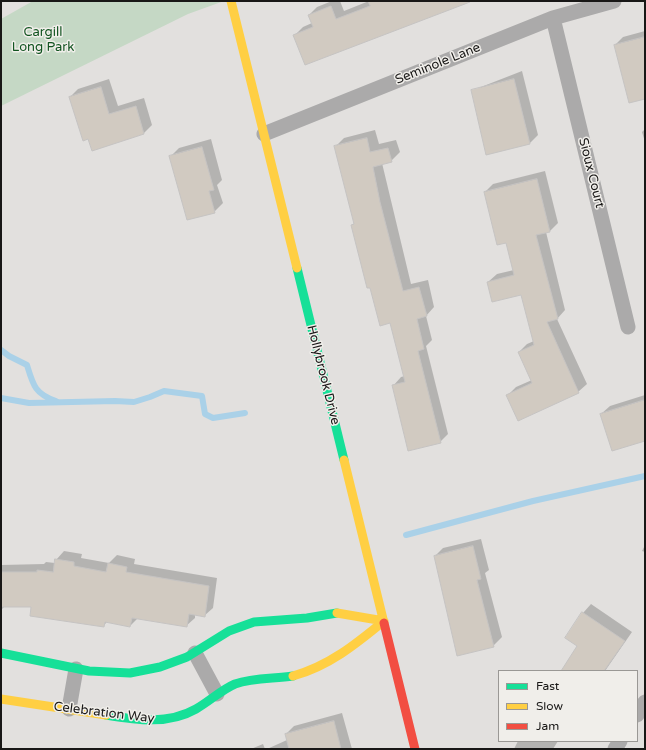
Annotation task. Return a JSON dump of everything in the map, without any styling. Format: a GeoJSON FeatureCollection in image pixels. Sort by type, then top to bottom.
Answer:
{"type":"FeatureCollection","features":[{"type":"Feature","properties":{"kind":"street","name":"Hollybrook Drive"},"geometry":{"type":"LineString","coordinates":[[231,1],[384,621],[414,749]]}},
{"type":"Feature","properties":{"kind":"street","name":"Seminole Lane"},"geometry":{"type":"LineString","coordinates":[[264,134],[553,18],[614,1]]}},
{"type":"Feature","properties":{"kind":"street","name":"Sioux Court"},"geometry":{"type":"LineString","coordinates":[[553,18],[628,328]]}},
{"type":"Feature","properties":{"kind":"street"},"geometry":{"type":"LineString","coordinates":[[1,653],[100,673],[140,672],[160,667],[195,653],[229,631],[254,622],[307,618],[340,613],[384,621]]}},
{"type":"Feature","properties":{"kind":"street","name":"Celebration Way"},"geometry":{"type":"LineString","coordinates":[[1,699],[130,719],[158,721],[178,718],[196,709],[234,684],[250,680],[292,676],[310,670],[344,654],[384,621]]}},
{"type":"Feature","properties":{"kind":"street"},"geometry":{"type":"LineString","coordinates":[[195,653],[217,694]]}},
{"type":"Feature","properties":{"kind":"street"},"geometry":{"type":"LineString","coordinates":[[69,709],[76,669]]}},
{"type":"Feature","properties":{"kind":"street"},"geometry":{"type":"LineString","coordinates":[[638,712],[645,702]]}},
{"type":"Feature","properties":{"kind":"green space","name":"Cargill Long Park"},"geometry":{"type":"Polygon","coordinates":[[[33,1],[224,1],[188,14],[1,106],[1,19],[33,1]]]}},
{"type":"Feature","properties":{"kind":"building"},"geometry":{"type":"Polygon","coordinates":[[[368,1],[470,2],[305,65],[293,35],[313,27],[308,15],[331,6],[336,19],[370,6],[368,1]]]}},
{"type":"Feature","properties":{"kind":"building"},"geometry":{"type":"Polygon","coordinates":[[[645,37],[645,99],[629,103],[614,45],[645,37]]]}},
{"type":"Feature","properties":{"kind":"building"},"geometry":{"type":"Polygon","coordinates":[[[514,79],[530,144],[486,155],[471,90],[514,79]]]}},
{"type":"Feature","properties":{"kind":"building"},"geometry":{"type":"Polygon","coordinates":[[[101,87],[109,114],[136,106],[144,134],[92,151],[88,139],[83,141],[69,97],[101,87]]]}},
{"type":"Feature","properties":{"kind":"building"},"geometry":{"type":"Polygon","coordinates":[[[367,138],[370,152],[388,148],[392,162],[373,167],[380,202],[403,291],[419,287],[427,316],[417,319],[424,349],[418,351],[441,443],[408,451],[392,385],[405,382],[390,323],[380,326],[370,288],[367,288],[351,225],[354,224],[334,146],[367,138]]]}},
{"type":"Feature","properties":{"kind":"building"},"geometry":{"type":"Polygon","coordinates":[[[202,147],[214,190],[209,191],[215,213],[187,220],[169,156],[202,147]]]}},
{"type":"Feature","properties":{"kind":"building"},"geometry":{"type":"Polygon","coordinates":[[[537,179],[550,232],[536,235],[558,319],[547,322],[579,393],[518,421],[506,395],[532,383],[518,352],[534,345],[521,295],[492,302],[487,282],[514,275],[506,243],[497,245],[484,192],[537,179]]]}},
{"type":"Feature","properties":{"kind":"building"},"geometry":{"type":"Polygon","coordinates":[[[645,400],[645,441],[612,451],[600,414],[645,400]]]}},
{"type":"Feature","properties":{"kind":"building"},"geometry":{"type":"Polygon","coordinates":[[[473,546],[481,579],[477,580],[494,647],[457,656],[434,556],[473,546]]]}},
{"type":"Feature","properties":{"kind":"building"},"geometry":{"type":"Polygon","coordinates":[[[55,559],[74,562],[74,566],[106,572],[108,563],[127,567],[126,572],[209,586],[205,617],[189,614],[187,627],[132,618],[130,627],[105,622],[104,627],[30,616],[31,607],[1,607],[1,572],[37,572],[37,570],[53,572],[55,559]]]}},
{"type":"Feature","properties":{"kind":"building"},"geometry":{"type":"Polygon","coordinates":[[[582,612],[625,641],[605,670],[562,670],[577,646],[565,638],[582,612]]]}},
{"type":"Feature","properties":{"kind":"building"},"geometry":{"type":"Polygon","coordinates":[[[334,721],[341,749],[289,749],[285,734],[334,721]]]}},
{"type":"Feature","properties":{"kind":"waterway"},"geometry":{"type":"LineString","coordinates":[[1,350],[27,365],[33,383],[39,392],[56,401]]}},
{"type":"Feature","properties":{"kind":"waterway"},"geometry":{"type":"LineString","coordinates":[[1,398],[29,403],[134,402],[164,391],[202,396],[205,414],[213,418],[245,413]]}},
{"type":"Feature","properties":{"kind":"waterway"},"geometry":{"type":"LineString","coordinates":[[406,535],[533,501],[645,476]]}},
{"type":"Feature","properties":{"kind":"traffic: fast"},"geometry":{"type":"LineString","coordinates":[[297,268],[344,460]]}},
{"type":"Feature","properties":{"kind":"traffic: fast"},"geometry":{"type":"LineString","coordinates":[[1,653],[89,671],[130,673],[160,667],[187,657],[229,631],[254,622],[307,618],[337,613]]}},
{"type":"Feature","properties":{"kind":"traffic: fast"},"geometry":{"type":"LineString","coordinates":[[106,715],[141,720],[174,717],[196,709],[235,684],[257,679],[293,676]]}},
{"type":"Feature","properties":{"kind":"traffic: slow"},"geometry":{"type":"LineString","coordinates":[[231,1],[297,268]]}},
{"type":"Feature","properties":{"kind":"traffic: slow"},"geometry":{"type":"LineString","coordinates":[[344,460],[384,623]]}},
{"type":"Feature","properties":{"kind":"traffic: slow"},"geometry":{"type":"LineString","coordinates":[[293,676],[306,672],[342,653],[384,621],[337,613]]}},
{"type":"Feature","properties":{"kind":"traffic: slow"},"geometry":{"type":"LineString","coordinates":[[1,699],[106,715]]}},
{"type":"Feature","properties":{"kind":"traffic: jam"},"geometry":{"type":"LineString","coordinates":[[384,623],[415,749]]}}]}
